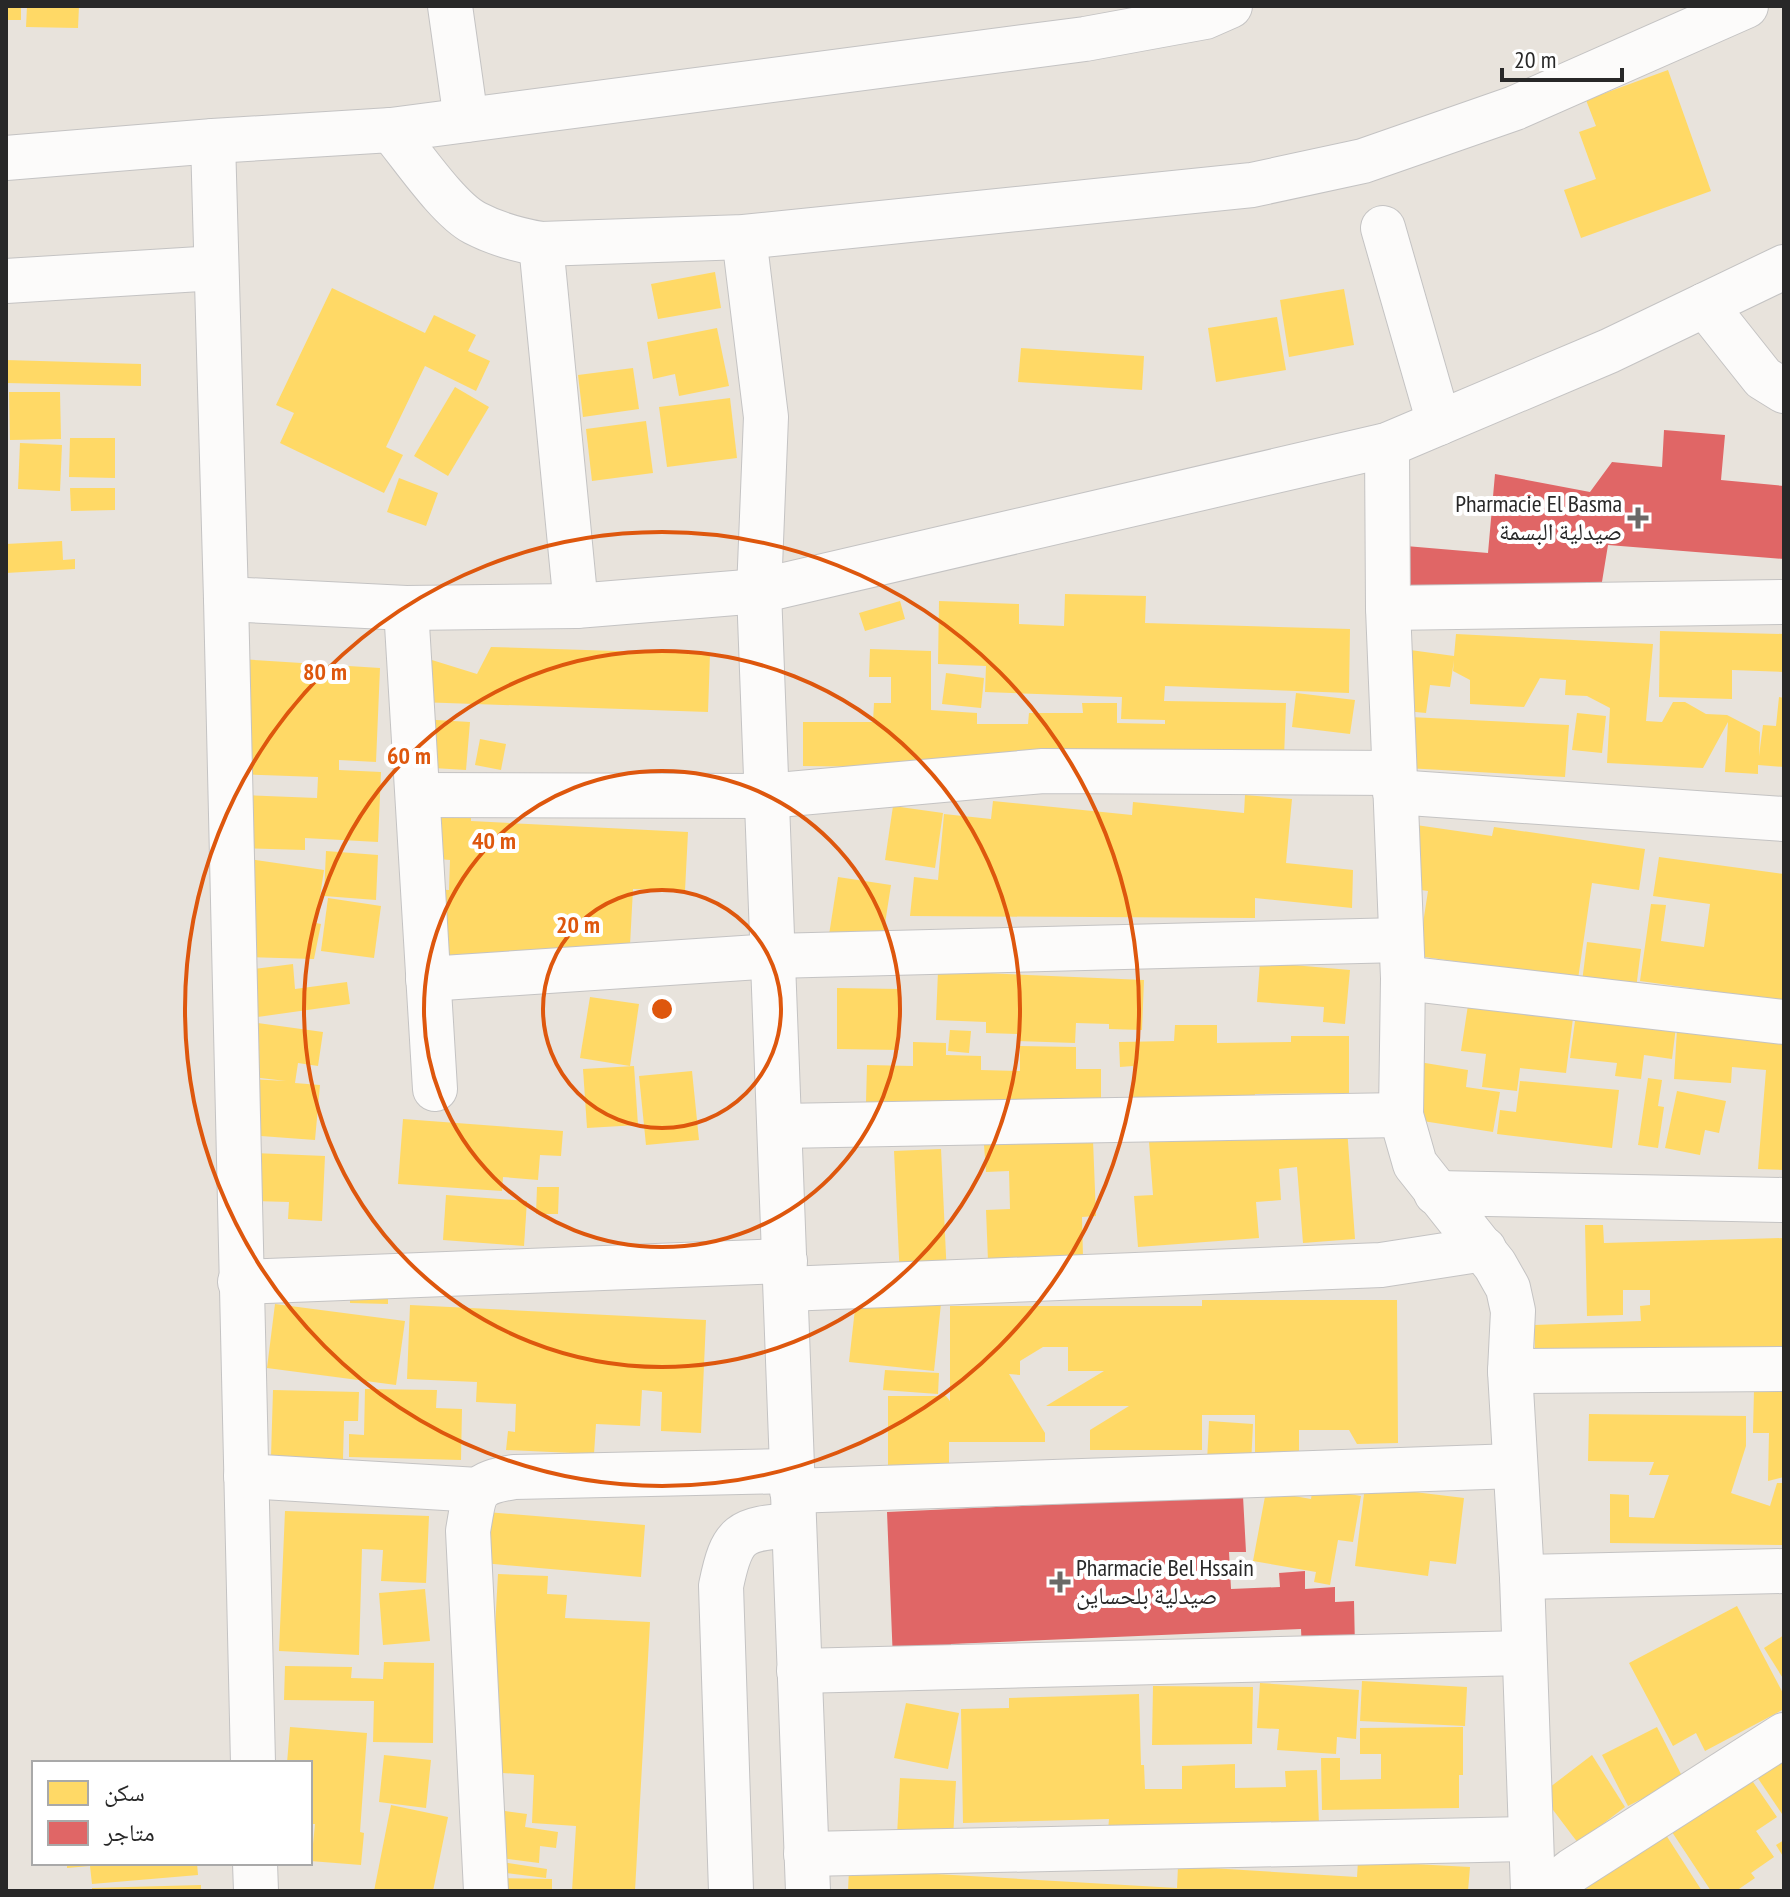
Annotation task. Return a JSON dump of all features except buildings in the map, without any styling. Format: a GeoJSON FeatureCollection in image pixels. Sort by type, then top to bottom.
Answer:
{"type":"FeatureCollection","features":[{"type":"Feature","properties":{"kind":"street"},"geometry":{"type":"LineString","coordinates":[[450,6],[466,120]]}},
{"type":"Feature","properties":{"kind":"street"},"geometry":{"type":"LineString","coordinates":[[6,158],[391,130],[1085,39],[1205,17],[1230,6]]}},
{"type":"Feature","properties":{"kind":"street"},"geometry":{"type":"LineString","coordinates":[[391,130],[453,205],[472,222],[510,238],[541,244],[744,237],[1252,185],[1363,161],[1515,108],[1746,6]]}},
{"type":"Feature","properties":{"kind":"street"},"geometry":{"type":"LineString","coordinates":[[213,141],[253,1761]]}},
{"type":"Feature","properties":{"kind":"street"},"geometry":{"type":"LineString","coordinates":[[1383,228],[1439,423]]}},
{"type":"Feature","properties":{"kind":"street"},"geometry":{"type":"LineString","coordinates":[[744,237],[766,417],[759,591],[807,1872],[1530,1839]]}},
{"type":"Feature","properties":{"kind":"street"},"geometry":{"type":"LineString","coordinates":[[541,244],[576,606]]}},
{"type":"Feature","properties":{"kind":"street"},"geometry":{"type":"LineString","coordinates":[[226,599],[406,608],[576,606],[759,591],[1387,445],[1609,351],[1784,267]]}},
{"type":"Feature","properties":{"kind":"street"},"geometry":{"type":"LineString","coordinates":[[6,281],[216,268]]}},
{"type":"Feature","properties":{"kind":"street"},"geometry":{"type":"LineString","coordinates":[[1705,305],[1763,378],[1784,391]]}},
{"type":"Feature","properties":{"kind":"street"},"geometry":{"type":"LineString","coordinates":[[1387,445],[1388,608],[1402,959],[1401,1115],[1415,1164],[1484,1249],[1508,1288],[1513,1311],[1510,1371],[1522,1577],[1533,1891]]}},
{"type":"Feature","properties":{"kind":"street"},"geometry":{"type":"LineString","coordinates":[[1388,608],[1784,602]]}},
{"type":"Feature","properties":{"kind":"street"},"geometry":{"type":"LineString","coordinates":[[406,608],[435,1089]]}},
{"type":"Feature","properties":{"kind":"street"},"geometry":{"type":"LineString","coordinates":[[418,795],[767,796],[1043,771],[1394,782],[1784,819]]}},
{"type":"Feature","properties":{"kind":"street"},"geometry":{"type":"LineString","coordinates":[[428,979],[773,956],[1402,959],[1784,1022]]}},
{"type":"Feature","properties":{"kind":"street"},"geometry":{"type":"LineString","coordinates":[[780,1126],[1401,1115]]}},
{"type":"Feature","properties":{"kind":"street"},"geometry":{"type":"LineString","coordinates":[[1436,1193],[1784,1200]]}},
{"type":"Feature","properties":{"kind":"street"},"geometry":{"type":"LineString","coordinates":[[240,1282],[1381,1265],[1484,1249]]}},
{"type":"Feature","properties":{"kind":"street"},"geometry":{"type":"LineString","coordinates":[[1510,1371],[1784,1369]]}},
{"type":"Feature","properties":{"kind":"street"},"geometry":{"type":"LineString","coordinates":[[486,1891],[468,1531],[478,1490],[489,1481],[514,1477],[792,1496],[1515,1466]]}},
{"type":"Feature","properties":{"kind":"street"},"geometry":{"type":"LineString","coordinates":[[246,1476],[478,1490]]}},
{"type":"Feature","properties":{"kind":"street"},"geometry":{"type":"LineString","coordinates":[[731,1891],[721,1586],[727,1558],[737,1539],[748,1531],[763,1527],[792,1496]]}},
{"type":"Feature","properties":{"kind":"street"},"geometry":{"type":"LineString","coordinates":[[1522,1577],[1784,1571]]}},
{"type":"Feature","properties":{"kind":"street"},"geometry":{"type":"LineString","coordinates":[[799,1671],[1524,1653]]}},
{"type":"Feature","properties":{"kind":"street"},"geometry":{"type":"LineString","coordinates":[[1546,1891],[1573,1870],[1784,1735]]}},
{"type":"Feature","properties":{"kind":"street"},"geometry":{"type":"LineString","coordinates":[[255,1865],[256,1891]]}},
{"type":"Feature","properties":{"kind":"place","name":"Pharmacie El Basma صيدلية البسمة"},"geometry":{"type":"Point","coordinates":[1638,518]}},
{"type":"Feature","properties":{"kind":"place","name":"Pharmacie Bel Hssain صيدلية بلحساين"},"geometry":{"type":"Point","coordinates":[1060,1582]}}]}
